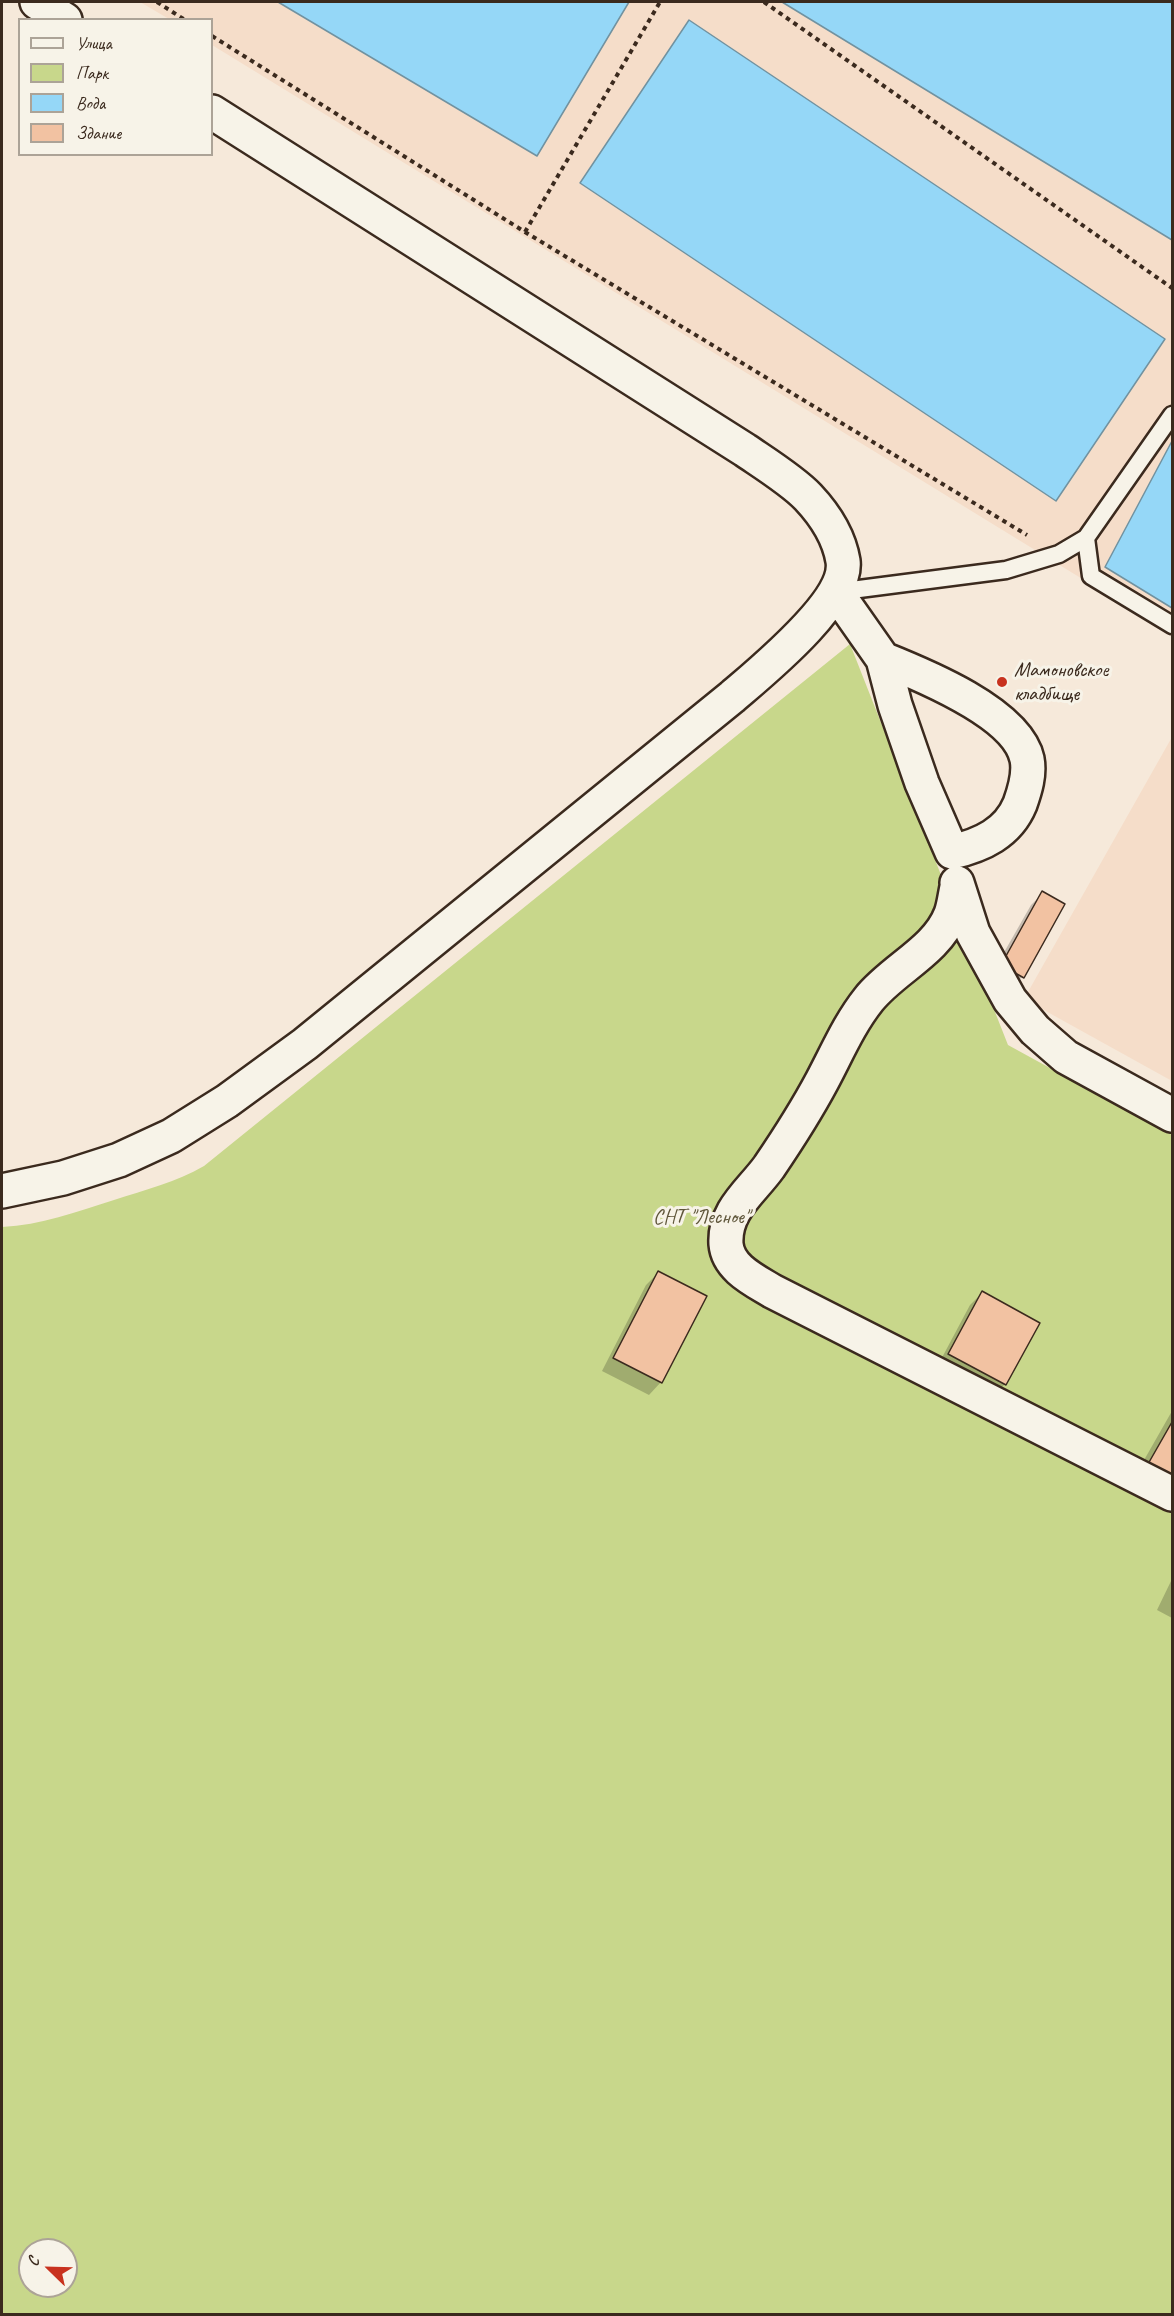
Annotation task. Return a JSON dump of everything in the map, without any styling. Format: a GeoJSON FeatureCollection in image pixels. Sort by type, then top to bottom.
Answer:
{"type":"FeatureCollection","features":[{"type":"Feature","properties":{"kind":"street"},"geometry":{"type":"LineString","coordinates":[[37,2],[62,18]]}},
{"type":"Feature","properties":{"kind":"street"},"geometry":{"type":"LineString","coordinates":[[2,1191],[63,1178],[119,1160],[171,1136],[227,1101],[305,1044],[732,697],[792,644],[836,592],[843,562],[831,526],[807,495],[745,450],[213,113]]}},
{"type":"Feature","properties":{"kind":"street"},"geometry":{"type":"LineString","coordinates":[[836,592],[884,658],[895,705],[922,783],[952,852],[957,887],[973,933],[1010,1000],[1035,1030],[1066,1057],[1173,1115]]}},
{"type":"Feature","properties":{"kind":"street"},"geometry":{"type":"LineString","coordinates":[[884,658],[973,701],[1011,730],[1027,758],[1026,787],[1015,814],[997,835],[975,847],[952,852]]}},
{"type":"Feature","properties":{"kind":"street"},"geometry":{"type":"LineString","coordinates":[[957,887],[951,915],[937,937],[870,997],[842,1039],[797,1125],[768,1169],[734,1208],[728,1227],[726,1246],[735,1266],[750,1278],[1173,1494]]}},
{"type":"Feature","properties":{"kind":"lane"},"geometry":{"type":"LineString","coordinates":[[836,592],[1006,570],[1059,554],[1086,538],[1173,415]]}},
{"type":"Feature","properties":{"kind":"lane"},"geometry":{"type":"LineString","coordinates":[[1086,538],[1091,576],[1173,625]]}},
{"type":"Feature","properties":{"kind":"path"},"geometry":{"type":"LineString","coordinates":[[157,2],[182,18]]}},
{"type":"Feature","properties":{"kind":"path"},"geometry":{"type":"LineString","coordinates":[[525,232],[660,2]]}},
{"type":"Feature","properties":{"kind":"path"},"geometry":{"type":"LineString","coordinates":[[764,2],[1173,288]]}},
{"type":"Feature","properties":{"kind":"path"},"geometry":{"type":"LineString","coordinates":[[213,37],[525,232],[1059,554]]}},
{"type":"Feature","properties":{"kind":"shaded area"},"geometry":{"type":"Polygon","coordinates":[[[140,2],[1172,2],[1172,634],[213,46],[213,18],[167,18],[140,2]]]}},
{"type":"Feature","properties":{"kind":"shaded area"},"geometry":{"type":"Polygon","coordinates":[[[1172,737],[1172,1081],[1024,999],[1172,737]]]}},
{"type":"Feature","properties":{"kind":"green space","name":"СНТ \"Лесное\""},"geometry":{"type":"Polygon","coordinates":[[[850,644],[1008,1045],[1172,1135],[1172,2314],[2,2314],[2,1227],[45,1221],[182,1177],[204,1166],[850,644]]]}},
{"type":"Feature","properties":{"kind":"water"},"geometry":{"type":"Polygon","coordinates":[[[278,2],[629,2],[537,156],[278,2]]]}},
{"type":"Feature","properties":{"kind":"water"},"geometry":{"type":"Polygon","coordinates":[[[782,2],[1172,2],[1172,240],[782,2]]]}},
{"type":"Feature","properties":{"kind":"water"},"geometry":{"type":"Polygon","coordinates":[[[689,20],[1165,339],[1056,501],[580,183],[689,20]]]}},
{"type":"Feature","properties":{"kind":"water"},"geometry":{"type":"Polygon","coordinates":[[[1172,441],[1172,608],[1105,567],[1172,441]]]}},
{"type":"Feature","properties":{"kind":"building"},"geometry":{"type":"Polygon","coordinates":[[[1042,891],[1065,904],[1024,978],[1001,965],[1042,891]]]}},
{"type":"Feature","properties":{"kind":"building"},"geometry":{"type":"Polygon","coordinates":[[[658,1271],[707,1296],[662,1383],[613,1358],[658,1271]]]}},
{"type":"Feature","properties":{"kind":"building"},"geometry":{"type":"Polygon","coordinates":[[[982,1291],[1040,1323],[1006,1385],[948,1354],[982,1291]]]}},
{"type":"Feature","properties":{"kind":"building"},"geometry":{"type":"Polygon","coordinates":[[[1172,1422],[1172,1478],[1148,1464],[1172,1422]]]}},
{"type":"Feature","properties":{"kind":"place","name":"Мамоновское кладбище"},"geometry":{"type":"Point","coordinates":[1002,682]}}]}
